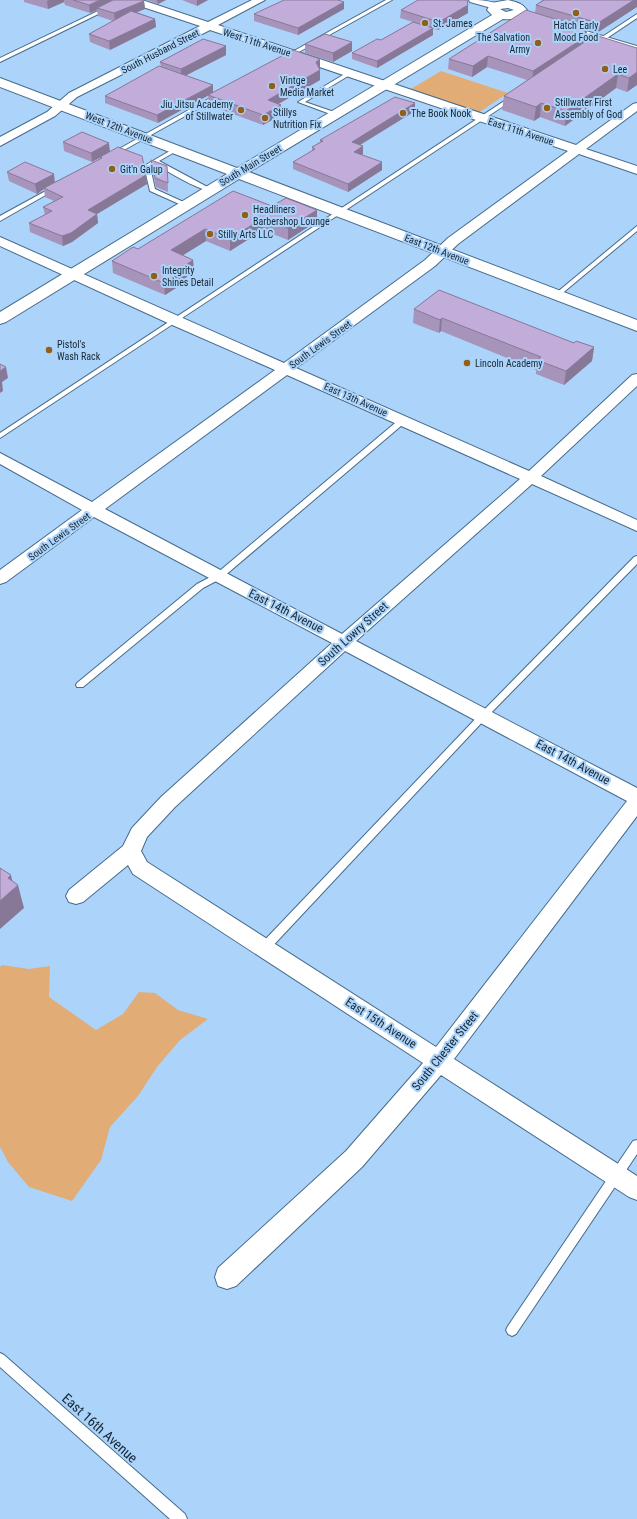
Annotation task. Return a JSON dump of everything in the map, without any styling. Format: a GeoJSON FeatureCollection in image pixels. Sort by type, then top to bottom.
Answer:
{"type":"FeatureCollection","features":[{"type":"Feature","properties":{"kind":"main road"},"geometry":{"type":"LineString","coordinates":[[498,11],[520,9]]}},
{"type":"Feature","properties":{"kind":"main road","name":"South Main Street"},"geometry":{"type":"LineString","coordinates":[[0,319],[382,85],[498,11]]}},
{"type":"Feature","properties":{"kind":"main road","name":"West 12th Avenue"},"geometry":{"type":"LineString","coordinates":[[3,85],[145,136],[237,173]]}},
{"type":"Feature","properties":{"kind":"main road","name":"East 12th Avenue"},"geometry":{"type":"LineString","coordinates":[[237,173],[288,197],[340,212],[637,326]]}},
{"type":"Feature","properties":{"kind":"street","name":"West 11th Avenue"},"geometry":{"type":"LineString","coordinates":[[132,0],[382,85]]}},
{"type":"Feature","properties":{"kind":"street","name":"South Husband Street"},"geometry":{"type":"LineString","coordinates":[[0,142],[44,118],[73,95],[260,0]]}},
{"type":"Feature","properties":{"kind":"street"},"geometry":{"type":"LineString","coordinates":[[474,0],[498,11]]}},
{"type":"Feature","properties":{"kind":"street"},"geometry":{"type":"LineString","coordinates":[[550,23],[637,50]]}},
{"type":"Feature","properties":{"kind":"street","name":"East 11th Avenue"},"geometry":{"type":"LineString","coordinates":[[382,85],[637,170]]}},
{"type":"Feature","properties":{"kind":"street","name":"South Lewis Street"},"geometry":{"type":"LineString","coordinates":[[0,578],[430,263],[453,241],[637,106]]}},
{"type":"Feature","properties":{"kind":"street","name":"East 13th Avenue"},"geometry":{"type":"LineString","coordinates":[[0,241],[175,321],[404,420],[637,526]]}},
{"type":"Feature","properties":{"kind":"street","name":"South Lowry Street"},"geometry":{"type":"LineString","coordinates":[[76,896],[131,851],[139,833],[168,802],[345,641],[530,478],[637,378]]}},
{"type":"Feature","properties":{"kind":"street","name":"East 14th Avenue"},"geometry":{"type":"LineString","coordinates":[[0,458],[94,510],[345,641],[637,797]]}},
{"type":"Feature","properties":{"kind":"street","name":"South Chester Street"},"geometry":{"type":"LineString","coordinates":[[227,1277],[354,1159],[438,1060],[637,802]]}},
{"type":"Feature","properties":{"kind":"street","name":"East 15th Avenue"},"geometry":{"type":"LineString","coordinates":[[131,851],[140,868],[637,1189]]}},
{"type":"Feature","properties":{"kind":"lane"},"geometry":{"type":"LineString","coordinates":[[0,60],[125,0]]}},
{"type":"Feature","properties":{"kind":"lane"},"geometry":{"type":"LineString","coordinates":[[281,59],[390,0]]}},
{"type":"Feature","properties":{"kind":"lane"},"geometry":{"type":"LineString","coordinates":[[590,47],[637,16]]}},
{"type":"Feature","properties":{"kind":"lane"},"geometry":{"type":"LineString","coordinates":[[335,114],[301,102],[350,74]]}},
{"type":"Feature","properties":{"kind":"lane"},"geometry":{"type":"LineString","coordinates":[[108,157],[222,93]]}},
{"type":"Feature","properties":{"kind":"lane"},"geometry":{"type":"LineString","coordinates":[[0,436],[517,95]]}},
{"type":"Feature","properties":{"kind":"lane"},"geometry":{"type":"LineString","coordinates":[[177,149],[147,166],[152,190],[186,204]]}},
{"type":"Feature","properties":{"kind":"lane"},"geometry":{"type":"LineString","coordinates":[[155,162],[210,190]]}},
{"type":"Feature","properties":{"kind":"lane"},"geometry":{"type":"LineString","coordinates":[[0,219],[61,184]]}},
{"type":"Feature","properties":{"kind":"lane"},"geometry":{"type":"LineString","coordinates":[[557,295],[637,228]]}},
{"type":"Feature","properties":{"kind":"lane"},"geometry":{"type":"LineString","coordinates":[[80,685],[200,586],[219,576],[404,420]]}},
{"type":"Feature","properties":{"kind":"lane"},"geometry":{"type":"LineString","coordinates":[[264,948],[484,715],[637,559]]}},
{"type":"Feature","properties":{"kind":"lane"},"geometry":{"type":"LineString","coordinates":[[512,1330],[617,1176],[637,1144]]}},
{"type":"Feature","properties":{"kind":"lane","name":"East 16th Avenue"},"geometry":{"type":"LineString","coordinates":[[0,1359],[180,1519]]}},
{"type":"Feature","properties":{"kind":"shaded area"},"geometry":{"type":"Polygon","coordinates":[[[441,71],[508,93],[478,113],[409,90],[441,71]]]}},
{"type":"Feature","properties":{"kind":"shaded area"},"geometry":{"type":"Polygon","coordinates":[[[2,965],[29,969],[50,966],[49,997],[96,1030],[123,1014],[139,992],[155,993],[178,1010],[208,1019],[180,1040],[157,1067],[138,1096],[110,1127],[101,1160],[72,1201],[29,1187],[8,1162],[0,1147],[0,967],[2,965]]]}},
{"type":"Feature","properties":{"kind":"building"},"geometry":{"type":"Polygon","coordinates":[[[73,0],[100,0],[89,5],[73,0]]]}},
{"type":"Feature","properties":{"kind":"building"},"geometry":{"type":"Polygon","coordinates":[[[113,0],[144,1],[114,13],[97,8],[113,0]]]}},
{"type":"Feature","properties":{"kind":"building"},"geometry":{"type":"Polygon","coordinates":[[[284,0],[338,0],[344,2],[298,28],[254,14],[284,0]]]}},
{"type":"Feature","properties":{"kind":"building"},"geometry":{"type":"Polygon","coordinates":[[[418,0],[467,0],[468,5],[439,22],[401,10],[418,0]]]}},
{"type":"Feature","properties":{"kind":"building"},"geometry":{"type":"Polygon","coordinates":[[[544,0],[634,0],[598,23],[536,5],[544,0]]]}},
{"type":"Feature","properties":{"kind":"building"},"geometry":{"type":"Polygon","coordinates":[[[526,10],[587,29],[580,33],[587,36],[533,71],[488,56],[473,66],[449,59],[526,10]]]}},
{"type":"Feature","properties":{"kind":"building"},"geometry":{"type":"Polygon","coordinates":[[[131,11],[155,19],[109,41],[89,34],[131,11]]]}},
{"type":"Feature","properties":{"kind":"building"},"geometry":{"type":"Polygon","coordinates":[[[413,22],[433,28],[377,61],[352,53],[377,39],[381,40],[413,22]]]}},
{"type":"Feature","properties":{"kind":"building"},"geometry":{"type":"Polygon","coordinates":[[[325,34],[352,42],[333,53],[305,44],[325,34]]]}},
{"type":"Feature","properties":{"kind":"building"},"geometry":{"type":"Polygon","coordinates":[[[595,35],[637,48],[637,72],[629,78],[618,74],[566,111],[541,103],[536,107],[504,96],[595,35]]]}},
{"type":"Feature","properties":{"kind":"building"},"geometry":{"type":"Polygon","coordinates":[[[203,39],[226,46],[181,69],[160,62],[203,39]]]}},
{"type":"Feature","properties":{"kind":"building"},"geometry":{"type":"Polygon","coordinates":[[[293,50],[320,59],[316,62],[320,70],[268,100],[281,105],[263,115],[208,95],[293,50]]]}},
{"type":"Feature","properties":{"kind":"building"},"geometry":{"type":"Polygon","coordinates":[[[159,66],[213,85],[157,115],[105,96],[159,66]]]}},
{"type":"Feature","properties":{"kind":"building"},"geometry":{"type":"Polygon","coordinates":[[[395,97],[415,103],[352,142],[363,146],[354,152],[382,162],[348,184],[293,162],[315,149],[312,147],[323,141],[320,140],[395,97]]]}},
{"type":"Feature","properties":{"kind":"building"},"geometry":{"type":"Polygon","coordinates":[[[82,132],[109,143],[91,153],[63,142],[82,132]]]}},
{"type":"Feature","properties":{"kind":"building"},"geometry":{"type":"Polygon","coordinates":[[[118,147],[142,156],[146,175],[88,210],[97,214],[71,233],[62,236],[29,223],[52,211],[43,207],[63,197],[44,188],[102,158],[100,157],[118,147]]]}},
{"type":"Feature","properties":{"kind":"building"},"geometry":{"type":"Polygon","coordinates":[[[151,160],[167,166],[168,183],[155,178],[151,160]]]}},
{"type":"Feature","properties":{"kind":"building"},"geometry":{"type":"Polygon","coordinates":[[[25,162],[54,174],[35,184],[7,172],[25,162]]]}},
{"type":"Feature","properties":{"kind":"building"},"geometry":{"type":"Polygon","coordinates":[[[233,191],[272,206],[286,198],[317,210],[288,228],[263,218],[230,239],[205,229],[171,250],[193,260],[183,267],[186,269],[164,283],[112,261],[133,247],[138,249],[233,191]]]}},
{"type":"Feature","properties":{"kind":"building"},"geometry":{"type":"Polygon","coordinates":[[[439,290],[574,343],[576,341],[594,347],[566,371],[537,360],[541,357],[442,318],[440,320],[414,309],[439,290]]]}},
{"type":"Feature","properties":{"kind":"building"},"geometry":{"type":"Polygon","coordinates":[[[0,364],[6,367],[0,371],[0,364]]]}},
{"type":"Feature","properties":{"kind":"building"},"geometry":{"type":"Polygon","coordinates":[[[0,868],[11,875],[8,878],[18,885],[0,901],[0,868]]]}},
{"type":"Feature","properties":{"kind":"place","name":"Hatch Early Mood Food"},"geometry":{"type":"Point","coordinates":[576,13]}},
{"type":"Feature","properties":{"kind":"place","name":"St. James"},"geometry":{"type":"Point","coordinates":[425,23]}},
{"type":"Feature","properties":{"kind":"place","name":"The Salvation Army"},"geometry":{"type":"Point","coordinates":[538,43]}},
{"type":"Feature","properties":{"kind":"place","name":"Lee"},"geometry":{"type":"Point","coordinates":[605,69]}},
{"type":"Feature","properties":{"kind":"place","name":"Vintge Media Market"},"geometry":{"type":"Point","coordinates":[272,86]}},
{"type":"Feature","properties":{"kind":"place","name":"Stillwater First Assembly of God"},"geometry":{"type":"Point","coordinates":[547,108]}},
{"type":"Feature","properties":{"kind":"place","name":"Jiu Jitsu Academy of Stillwater"},"geometry":{"type":"Point","coordinates":[241,110]}},
{"type":"Feature","properties":{"kind":"place","name":"The Book Nook"},"geometry":{"type":"Point","coordinates":[403,113]}},
{"type":"Feature","properties":{"kind":"place","name":"Stillys Nutrition Fix"},"geometry":{"type":"Point","coordinates":[265,118]}},
{"type":"Feature","properties":{"kind":"place","name":"Git'n Galup"},"geometry":{"type":"Point","coordinates":[112,169]}},
{"type":"Feature","properties":{"kind":"place","name":"Headliners Barbershop Lounge"},"geometry":{"type":"Point","coordinates":[245,215]}},
{"type":"Feature","properties":{"kind":"place","name":"Stilly Arts LLC"},"geometry":{"type":"Point","coordinates":[210,234]}},
{"type":"Feature","properties":{"kind":"place","name":"Integrity Shines Detail"},"geometry":{"type":"Point","coordinates":[154,276]}},
{"type":"Feature","properties":{"kind":"place","name":"Pistol's Wash Rack"},"geometry":{"type":"Point","coordinates":[49,350]}},
{"type":"Feature","properties":{"kind":"place","name":"Lincoln Academy"},"geometry":{"type":"Point","coordinates":[467,363]}}]}
